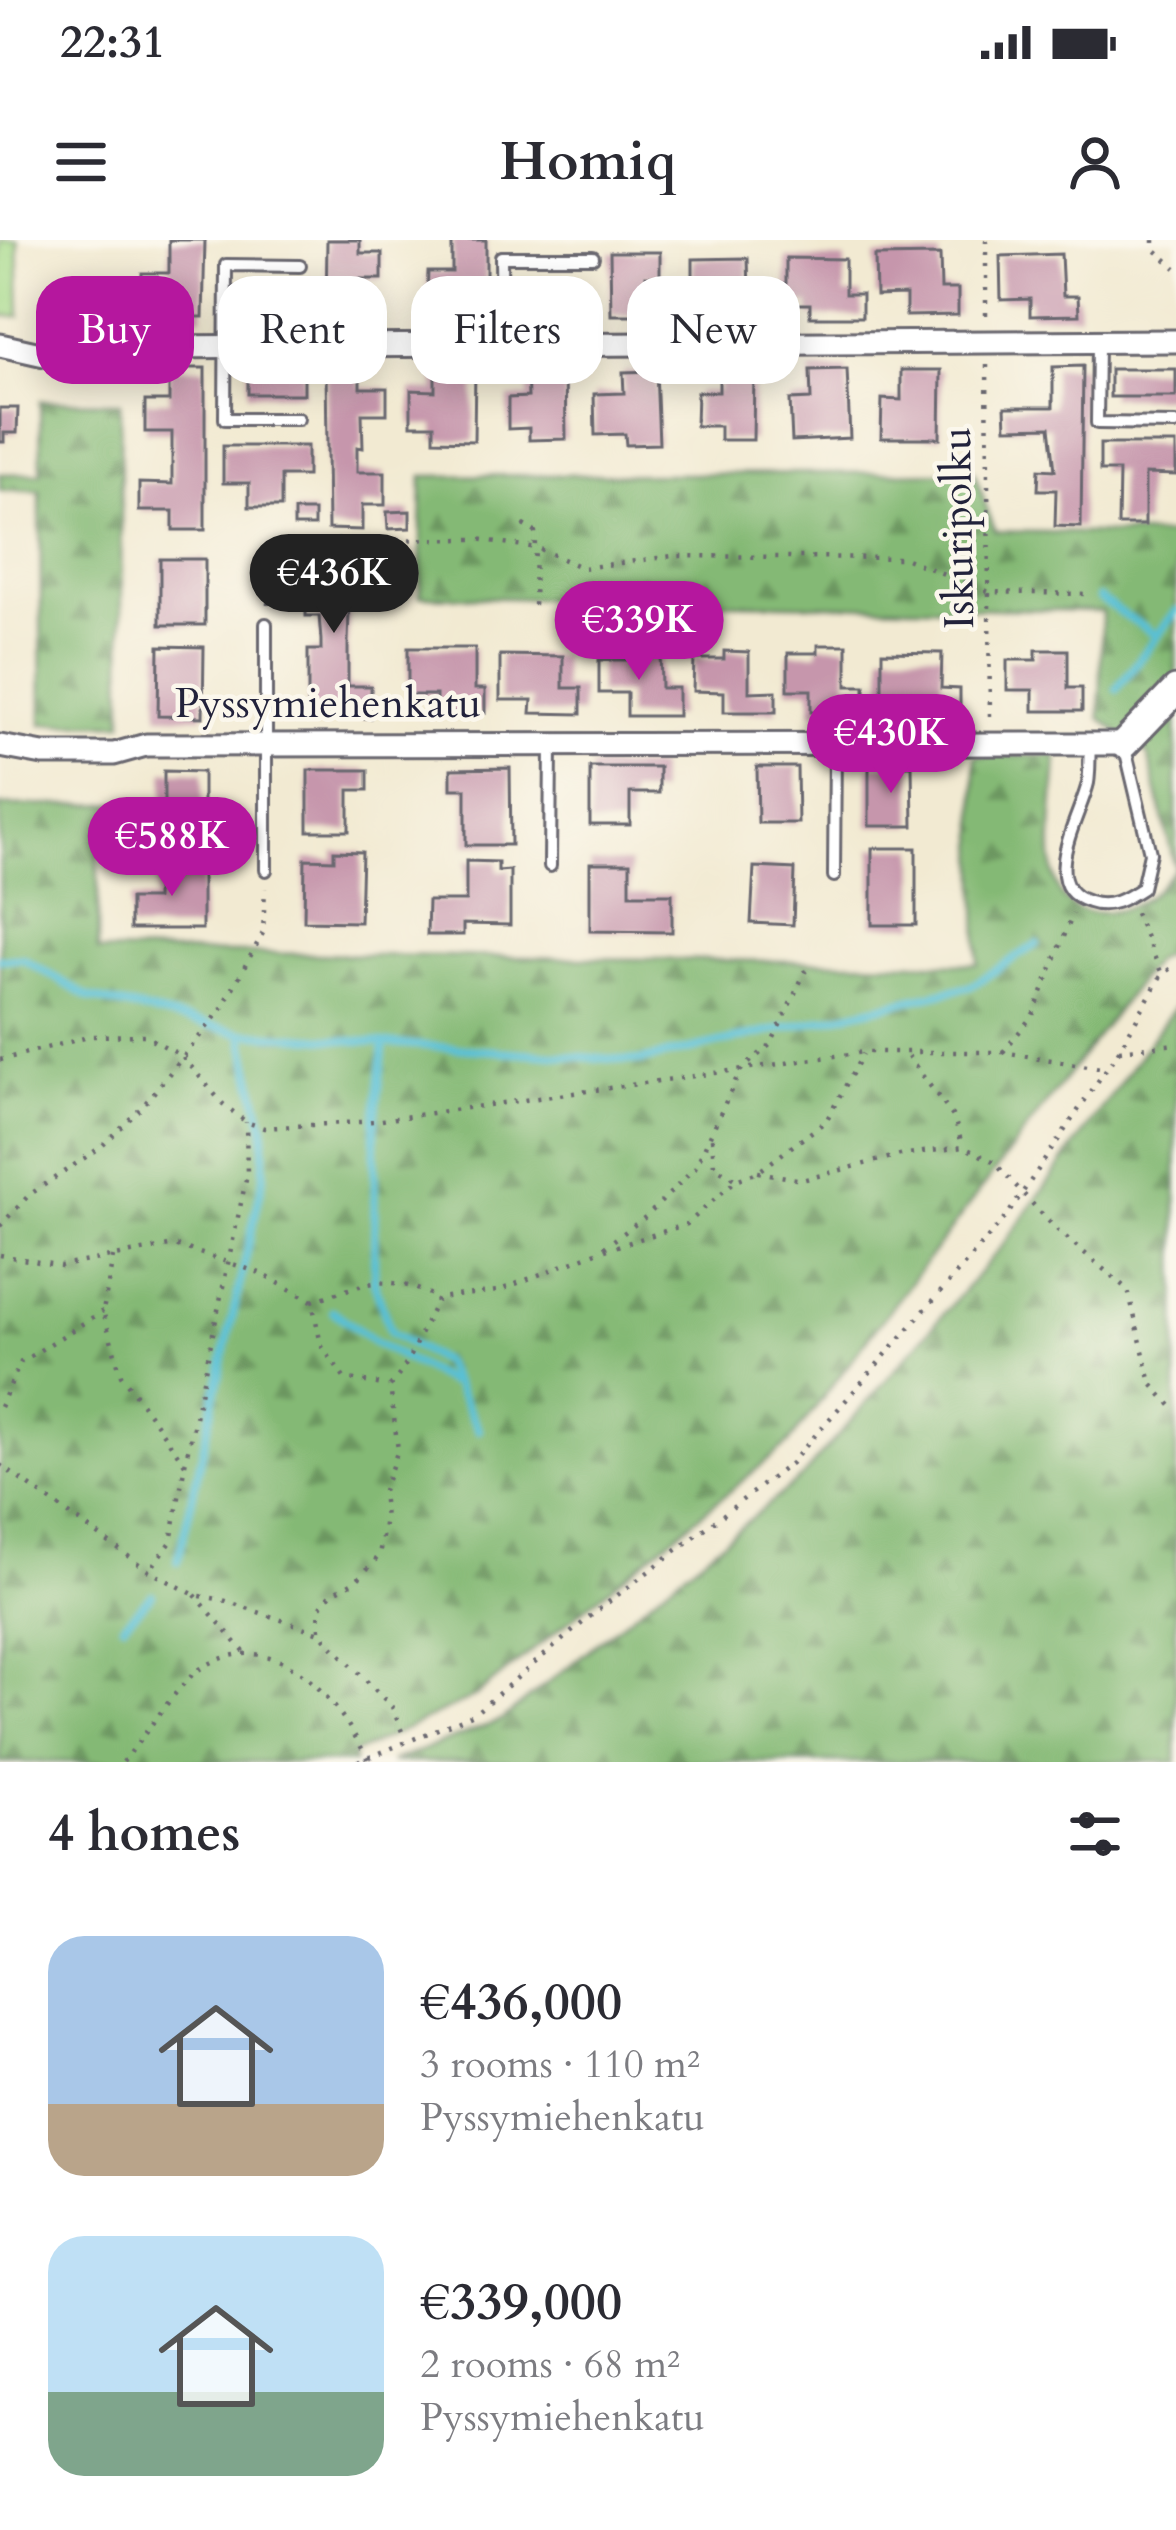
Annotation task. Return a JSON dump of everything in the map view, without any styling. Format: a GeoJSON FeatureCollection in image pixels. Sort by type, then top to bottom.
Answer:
{"type":"FeatureCollection","features":[{"type":"Feature","properties":{"kind":"street"},"geometry":{"type":"LineString","coordinates":[[603,343],[1176,340]]}},
{"type":"Feature","properties":{"kind":"street"},"geometry":{"type":"LineString","coordinates":[[0,346],[50,356],[218,346]]}},
{"type":"Feature","properties":{"kind":"street"},"geometry":{"type":"LineString","coordinates":[[1124,744],[1176,689]]}},
{"type":"Feature","properties":{"kind":"street","name":"Pyssymiehenkatu"},"geometry":{"type":"LineString","coordinates":[[0,746],[44,754],[113,754],[146,745],[1124,744]]}},
{"type":"Feature","properties":{"kind":"lane"},"geometry":{"type":"LineString","coordinates":[[501,276],[501,257],[593,257]]}},
{"type":"Feature","properties":{"kind":"lane"},"geometry":{"type":"LineString","coordinates":[[226,276],[226,265],[300,266]]}},
{"type":"Feature","properties":{"kind":"lane"},"geometry":{"type":"LineString","coordinates":[[1098,341],[1097,423],[1176,424]]}},
{"type":"Feature","properties":{"kind":"lane"},"geometry":{"type":"LineString","coordinates":[[226,384],[226,418],[298,419]]}},
{"type":"Feature","properties":{"kind":"lane"},"geometry":{"type":"LineString","coordinates":[[266,624],[266,870]]}},
{"type":"Feature","properties":{"kind":"lane"},"geometry":{"type":"LineString","coordinates":[[550,866],[551,744]]}},
{"type":"Feature","properties":{"kind":"lane"},"geometry":{"type":"LineString","coordinates":[[834,876],[835,744]]}},
{"type":"Feature","properties":{"kind":"lane"},"geometry":{"type":"LineString","coordinates":[[1090,744],[1088,783],[1063,867],[1067,887],[1079,899],[1105,905],[1142,887],[1150,854],[1124,744]]}},
{"type":"Feature","properties":{"kind":"path","name":"Iskuripolku"},"geometry":{"type":"LineString","coordinates":[[986,240],[990,743]]}},
{"type":"Feature","properties":{"kind":"path"},"geometry":{"type":"LineString","coordinates":[[1154,240],[1154,249],[1176,268]]}},
{"type":"Feature","properties":{"kind":"path"},"geometry":{"type":"LineString","coordinates":[[523,526],[535,532],[535,614]]}},
{"type":"Feature","properties":{"kind":"path"},"geometry":{"type":"LineString","coordinates":[[266,624],[269,582],[297,548],[329,540],[476,539],[537,548],[583,568],[673,556],[904,558],[989,592],[1087,594]]}},
{"type":"Feature","properties":{"kind":"path"},"geometry":{"type":"LineString","coordinates":[[0,1226],[29,1195],[100,1147],[142,1106],[221,1010],[263,933],[266,870]]}},
{"type":"Feature","properties":{"kind":"path"},"geometry":{"type":"LineString","coordinates":[[1003,1052],[1033,1016],[1079,899]]}},
{"type":"Feature","properties":{"kind":"path"},"geometry":{"type":"LineString","coordinates":[[1124,899],[1138,917],[1162,974]]}},
{"type":"Feature","properties":{"kind":"path"},"geometry":{"type":"LineString","coordinates":[[358,1762],[473,1714],[598,1610],[791,1463],[1006,1217],[1119,1050],[1162,974],[1176,965]]}},
{"type":"Feature","properties":{"kind":"path"},"geometry":{"type":"LineString","coordinates":[[599,1252],[648,1215],[695,1168],[740,1072],[771,1044],[806,970]]}},
{"type":"Feature","properties":{"kind":"path"},"geometry":{"type":"LineString","coordinates":[[0,1060],[92,1036],[144,1036],[182,1056],[223,1104],[246,1122],[264,1128],[375,1120],[864,1052],[1003,1052],[1106,1069]]}},
{"type":"Feature","properties":{"kind":"path"},"geometry":{"type":"LineString","coordinates":[[1119,1050],[1176,1044]]}},
{"type":"Feature","properties":{"kind":"path"},"geometry":{"type":"LineString","coordinates":[[0,1255],[61,1266],[175,1245],[260,1273],[312,1301],[374,1282],[404,1282],[438,1298],[498,1291],[687,1224],[736,1180],[758,1172],[826,1121],[864,1052]]}},
{"type":"Feature","properties":{"kind":"path"},"geometry":{"type":"LineString","coordinates":[[907,1054],[954,1118],[963,1147]]}},
{"type":"Feature","properties":{"kind":"path"},"geometry":{"type":"LineString","coordinates":[[149,1571],[171,1542],[247,1175],[246,1122]]}},
{"type":"Feature","properties":{"kind":"path"},"geometry":{"type":"LineString","coordinates":[[712,1136],[714,1166],[736,1180]]}},
{"type":"Feature","properties":{"kind":"path"},"geometry":{"type":"LineString","coordinates":[[758,1172],[802,1180],[900,1155],[963,1147],[993,1161],[1020,1193],[1128,1290],[1151,1383],[1176,1411]]}},
{"type":"Feature","properties":{"kind":"path"},"geometry":{"type":"LineString","coordinates":[[113,1257],[103,1311],[121,1376],[185,1464]]}},
{"type":"Feature","properties":{"kind":"path"},"geometry":{"type":"LineString","coordinates":[[320,1633],[319,1610],[331,1594],[357,1580],[379,1556],[385,1518],[382,1493],[398,1450],[390,1386],[403,1370],[438,1298]]}},
{"type":"Feature","properties":{"kind":"path"},"geometry":{"type":"LineString","coordinates":[[312,1301],[321,1345],[344,1378],[390,1386]]}},
{"type":"Feature","properties":{"kind":"path"},"geometry":{"type":"LineString","coordinates":[[0,1407],[21,1361],[103,1311]]}},
{"type":"Feature","properties":{"kind":"path"},"geometry":{"type":"LineString","coordinates":[[0,1465],[149,1571],[195,1595],[320,1633],[392,1707],[406,1742]]}},
{"type":"Feature","properties":{"kind":"path"},"geometry":{"type":"LineString","coordinates":[[195,1595],[248,1656]]}},
{"type":"Feature","properties":{"kind":"path"},"geometry":{"type":"LineString","coordinates":[[123,1762],[197,1670],[235,1655],[279,1657],[328,1694],[369,1760]]}},
{"type":"Feature","properties":{"kind":"green space"},"geometry":{"type":"Polygon","coordinates":[[[0,240],[18,240],[20,316],[0,316],[0,240]]]}},
{"type":"Feature","properties":{"kind":"green space"},"geometry":{"type":"Polygon","coordinates":[[[40,401],[120,402],[123,723],[42,724],[40,491],[0,491],[0,474],[41,473],[40,401]]]}},
{"type":"Feature","properties":{"kind":"green space"},"geometry":{"type":"Polygon","coordinates":[[[974,472],[995,531],[1176,535],[1176,948],[1154,961],[788,1444],[476,1696],[353,1754],[354,1762],[0,1762],[0,806],[120,804],[119,850],[98,852],[98,951],[978,964],[975,756],[1057,756],[1052,860],[1058,889],[1075,908],[1099,913],[1126,908],[1152,893],[1175,868],[1148,755],[1100,718],[1102,611],[420,596],[422,476],[974,472]]]}},
{"type":"Feature","properties":{"kind":"green space"},"geometry":{"type":"Polygon","coordinates":[[[1176,1005],[1176,1762],[390,1762],[502,1720],[802,1477],[1004,1244],[1176,1005]]]}},
{"type":"Feature","properties":{"kind":"building"},"geometry":{"type":"Polygon","coordinates":[[[169,240],[205,240],[203,317],[194,317],[194,276],[142,276],[169,273],[169,240]]]}},
{"type":"Feature","properties":{"kind":"building"},"geometry":{"type":"Polygon","coordinates":[[[327,240],[360,240],[360,253],[382,253],[382,276],[326,276],[327,240]]]}},
{"type":"Feature","properties":{"kind":"building"},"geometry":{"type":"Polygon","coordinates":[[[452,240],[486,240],[486,276],[428,276],[428,272],[452,272],[452,240]]]}},
{"type":"Feature","properties":{"kind":"building"},"geometry":{"type":"Polygon","coordinates":[[[610,252],[660,252],[660,276],[627,276],[627,315],[611,315],[610,252]]]}},
{"type":"Feature","properties":{"kind":"building"},"geometry":{"type":"Polygon","coordinates":[[[1061,254],[1063,296],[1078,296],[1079,315],[1030,316],[1030,299],[1001,300],[1000,256],[1061,254]]]}},
{"type":"Feature","properties":{"kind":"building"},"geometry":{"type":"Polygon","coordinates":[[[940,255],[941,289],[958,289],[958,315],[906,316],[906,295],[876,296],[875,256],[940,255]]]}},
{"type":"Feature","properties":{"kind":"building"},"geometry":{"type":"Polygon","coordinates":[[[748,258],[749,276],[693,276],[693,259],[748,258]]]}},
{"type":"Feature","properties":{"kind":"building"},"geometry":{"type":"Polygon","coordinates":[[[786,258],[845,259],[845,294],[862,294],[862,317],[810,317],[810,304],[800,304],[800,276],[786,276],[786,258]]]}},
{"type":"Feature","properties":{"kind":"building"},"geometry":{"type":"Polygon","coordinates":[[[1083,366],[1081,527],[1055,526],[1056,490],[1038,490],[1039,469],[1055,470],[1050,427],[1006,428],[1005,407],[1053,407],[1053,367],[1083,366]]]}},
{"type":"Feature","properties":{"kind":"building"},"geometry":{"type":"Polygon","coordinates":[[[194,368],[205,368],[205,530],[173,530],[173,511],[139,511],[139,483],[172,484],[172,432],[145,432],[145,401],[169,401],[169,384],[194,384],[194,368]]]}},
{"type":"Feature","properties":{"kind":"building"},"geometry":{"type":"Polygon","coordinates":[[[847,369],[850,438],[792,441],[790,400],[811,399],[810,370],[847,369]]]}},
{"type":"Feature","properties":{"kind":"building"},"geometry":{"type":"Polygon","coordinates":[[[1110,369],[1176,369],[1176,397],[1110,397],[1110,369]]]}},
{"type":"Feature","properties":{"kind":"building"},"geometry":{"type":"Polygon","coordinates":[[[901,370],[941,370],[940,438],[881,438],[882,399],[901,400],[901,370]]]}},
{"type":"Feature","properties":{"kind":"building"},"geometry":{"type":"Polygon","coordinates":[[[623,372],[627,372],[627,384],[657,384],[659,444],[626,445],[625,434],[595,435],[594,394],[624,393],[623,372]]]}},
{"type":"Feature","properties":{"kind":"building"},"geometry":{"type":"Polygon","coordinates":[[[248,384],[304,384],[304,394],[248,394],[248,384]]]}},
{"type":"Feature","properties":{"kind":"building"},"geometry":{"type":"Polygon","coordinates":[[[326,384],[387,388],[387,414],[362,414],[363,448],[357,447],[357,472],[385,472],[385,505],[362,505],[362,530],[328,529],[326,384]]]}},
{"type":"Feature","properties":{"kind":"building"},"geometry":{"type":"Polygon","coordinates":[[[435,384],[475,384],[474,441],[434,440],[434,425],[411,425],[411,390],[435,391],[435,384]]]}},
{"type":"Feature","properties":{"kind":"building"},"geometry":{"type":"Polygon","coordinates":[[[528,384],[565,384],[566,439],[529,440],[529,428],[508,429],[508,398],[528,397],[528,384]]]}},
{"type":"Feature","properties":{"kind":"building"},"geometry":{"type":"Polygon","coordinates":[[[719,384],[754,384],[753,440],[720,440],[720,426],[696,426],[697,392],[719,392],[719,384]]]}},
{"type":"Feature","properties":{"kind":"building"},"geometry":{"type":"Polygon","coordinates":[[[0,408],[18,408],[17,433],[4,433],[4,442],[0,442],[0,408]]]}},
{"type":"Feature","properties":{"kind":"building"},"geometry":{"type":"Polygon","coordinates":[[[1100,444],[1176,444],[1176,475],[1145,474],[1145,525],[1118,525],[1119,471],[1100,471],[1100,444]]]}},
{"type":"Feature","properties":{"kind":"building"},"geometry":{"type":"Polygon","coordinates":[[[223,446],[307,446],[307,476],[281,476],[281,507],[249,507],[249,483],[223,483],[223,446]]]}},
{"type":"Feature","properties":{"kind":"building"},"geometry":{"type":"Polygon","coordinates":[[[294,511],[314,511],[314,526],[294,526],[294,511]]]}},
{"type":"Feature","properties":{"kind":"building"},"geometry":{"type":"Polygon","coordinates":[[[410,511],[410,528],[388,529],[387,512],[410,511]]]}},
{"type":"Feature","properties":{"kind":"building"},"geometry":{"type":"Polygon","coordinates":[[[306,555],[372,555],[372,581],[350,582],[348,641],[348,686],[371,686],[371,718],[308,718],[308,650],[321,650],[321,640],[319,616],[306,616],[306,555]]]}},
{"type":"Feature","properties":{"kind":"building"},"geometry":{"type":"Polygon","coordinates":[[[391,556],[410,556],[409,572],[391,571],[391,556]]]}},
{"type":"Feature","properties":{"kind":"building"},"geometry":{"type":"Polygon","coordinates":[[[160,559],[205,559],[205,625],[160,625],[160,559]]]}},
{"type":"Feature","properties":{"kind":"building"},"geometry":{"type":"Polygon","coordinates":[[[818,645],[847,645],[847,686],[865,686],[865,711],[811,712],[811,690],[788,690],[788,653],[818,653],[818,645]]]}},
{"type":"Feature","properties":{"kind":"building"},"geometry":{"type":"Polygon","coordinates":[[[159,646],[204,647],[203,717],[158,716],[159,646]]]}},
{"type":"Feature","properties":{"kind":"building"},"geometry":{"type":"Polygon","coordinates":[[[408,648],[475,648],[475,689],[485,689],[485,713],[436,713],[436,695],[408,695],[408,648]]]}},
{"type":"Feature","properties":{"kind":"building"},"geometry":{"type":"Polygon","coordinates":[[[627,648],[660,648],[661,688],[678,688],[678,716],[627,716],[627,693],[599,693],[599,660],[627,660],[627,648]]]}},
{"type":"Feature","properties":{"kind":"building"},"geometry":{"type":"Polygon","coordinates":[[[1036,650],[1068,650],[1068,688],[1082,688],[1082,711],[1033,711],[1033,690],[1007,690],[1007,660],[1036,660],[1036,650]]]}},
{"type":"Feature","properties":{"kind":"building"},"geometry":{"type":"Polygon","coordinates":[[[724,651],[749,652],[749,692],[776,691],[776,712],[724,712],[724,692],[693,691],[694,659],[724,659],[724,651]]]}},
{"type":"Feature","properties":{"kind":"building"},"geometry":{"type":"Polygon","coordinates":[[[882,652],[942,653],[941,688],[960,689],[960,712],[907,711],[908,696],[882,695],[882,652]]]}},
{"type":"Feature","properties":{"kind":"building"},"geometry":{"type":"Polygon","coordinates":[[[500,655],[563,656],[563,688],[581,688],[581,714],[531,713],[532,700],[500,700],[500,655]]]}},
{"type":"Feature","properties":{"kind":"building"},"geometry":{"type":"Polygon","coordinates":[[[869,766],[912,766],[913,826],[869,826],[869,766]]]}},
{"type":"Feature","properties":{"kind":"building"},"geometry":{"type":"Polygon","coordinates":[[[590,767],[659,767],[659,793],[630,793],[630,825],[590,825],[590,767]]]}},
{"type":"Feature","properties":{"kind":"building"},"geometry":{"type":"Polygon","coordinates":[[[757,767],[797,767],[798,823],[758,823],[757,767]]]}},
{"type":"Feature","properties":{"kind":"building"},"geometry":{"type":"Polygon","coordinates":[[[510,768],[511,845],[466,845],[466,789],[451,789],[451,769],[510,768]]]}},
{"type":"Feature","properties":{"kind":"building"},"geometry":{"type":"Polygon","coordinates":[[[308,770],[368,770],[368,790],[349,790],[349,831],[308,831],[308,770]]]}},
{"type":"Feature","properties":{"kind":"building"},"geometry":{"type":"Polygon","coordinates":[[[164,771],[203,772],[203,838],[164,838],[164,771]]]}},
{"type":"Feature","properties":{"kind":"building"},"geometry":{"type":"Polygon","coordinates":[[[872,848],[916,848],[916,925],[872,925],[872,848]]]}},
{"type":"Feature","properties":{"kind":"building"},"geometry":{"type":"Polygon","coordinates":[[[334,851],[362,852],[360,922],[304,921],[305,859],[334,860],[334,851]]]}},
{"type":"Feature","properties":{"kind":"building"},"geometry":{"type":"Polygon","coordinates":[[[157,860],[202,861],[202,929],[130,929],[130,899],[156,899],[157,860]]]}},
{"type":"Feature","properties":{"kind":"building"},"geometry":{"type":"Polygon","coordinates":[[[466,861],[498,862],[498,871],[510,870],[510,925],[463,924],[463,935],[427,935],[428,901],[466,901],[466,861]]]}},
{"type":"Feature","properties":{"kind":"building"},"geometry":{"type":"Polygon","coordinates":[[[590,863],[630,863],[630,894],[672,894],[672,932],[590,931],[590,863]]]}},
{"type":"Feature","properties":{"kind":"building"},"geometry":{"type":"Polygon","coordinates":[[[754,867],[795,869],[793,925],[751,923],[754,867]]]}},
{"type":"Feature","properties":{"kind":"waterway"},"geometry":{"type":"LineString","coordinates":[[1099,598],[1156,635]]}},
{"type":"Feature","properties":{"kind":"waterway"},"geometry":{"type":"LineString","coordinates":[[1117,689],[1176,611]]}},
{"type":"Feature","properties":{"kind":"waterway"},"geometry":{"type":"LineString","coordinates":[[0,959],[23,959],[90,998],[242,1033],[640,1061],[971,986],[1037,944]]}},
{"type":"Feature","properties":{"kind":"waterway"},"geometry":{"type":"LineString","coordinates":[[178,1561],[264,1175],[264,1128],[242,1033]]}},
{"type":"Feature","properties":{"kind":"waterway"},"geometry":{"type":"LineString","coordinates":[[384,1043],[375,1121],[374,1282],[391,1333],[443,1362],[479,1430]]}},
{"type":"Feature","properties":{"kind":"waterway"},"geometry":{"type":"LineString","coordinates":[[333,1311],[374,1342],[449,1382]]}},
{"type":"Feature","properties":{"kind":"waterway"},"geometry":{"type":"LineString","coordinates":[[123,1624],[152,1595]]}}]}
